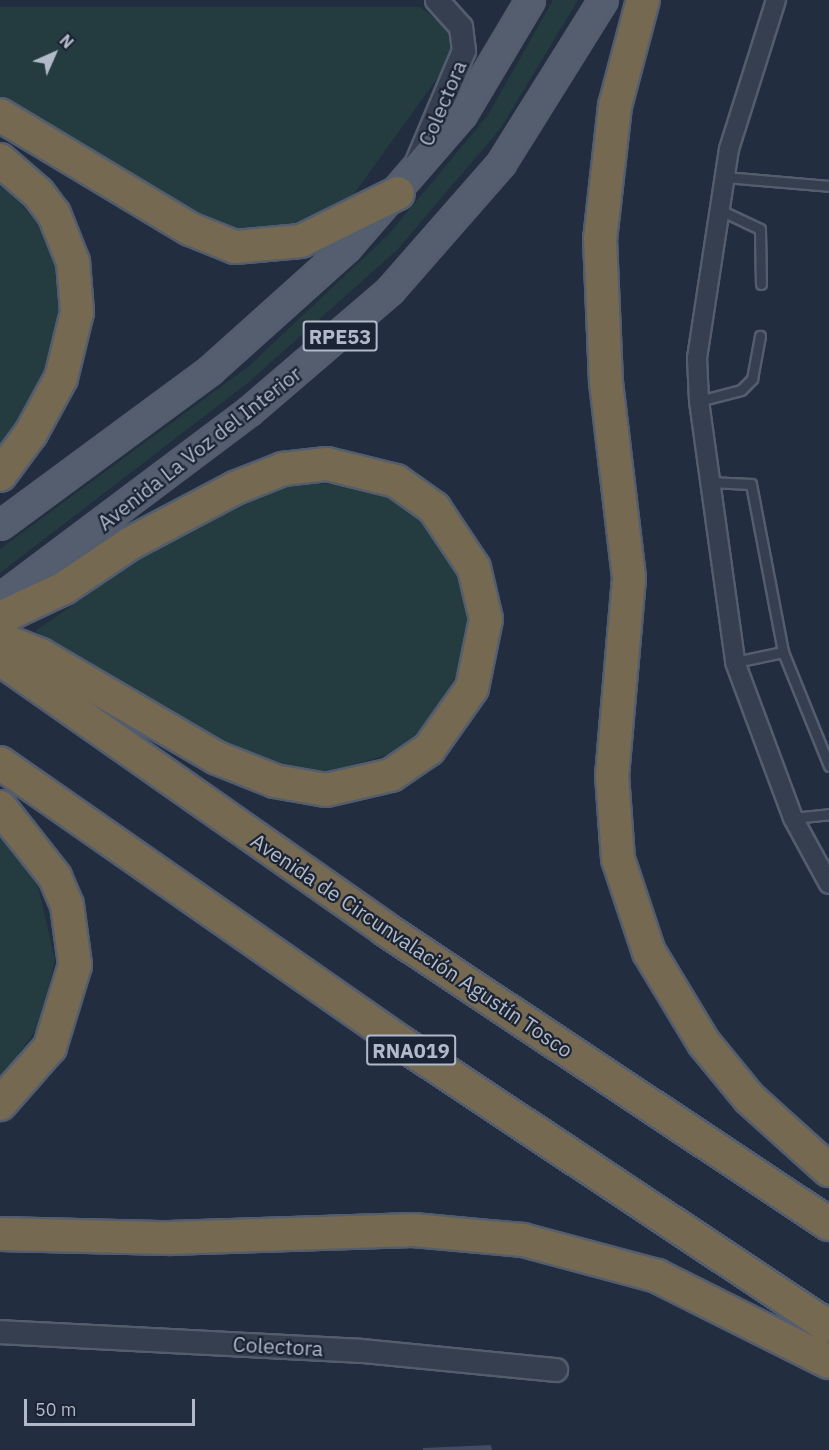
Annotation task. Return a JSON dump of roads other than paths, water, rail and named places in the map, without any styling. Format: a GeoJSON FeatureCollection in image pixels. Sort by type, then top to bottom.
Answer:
{"type":"FeatureCollection","features":[{"type":"Feature","properties":{"kind":"highway"},"geometry":{"type":"LineString","coordinates":[[643,0],[615,106],[600,239],[604,353],[629,578],[612,775],[618,859],[649,952],[705,1044],[749,1098],[829,1170]]}},
{"type":"Feature","properties":{"kind":"highway"},"geometry":{"type":"LineString","coordinates":[[0,115],[190,229],[235,247],[301,241],[405,185]]}},
{"type":"Feature","properties":{"kind":"highway"},"geometry":{"type":"LineString","coordinates":[[0,160],[38,193],[54,214],[73,262],[77,312],[61,378],[31,433],[0,475]]}},
{"type":"Feature","properties":{"kind":"highway"},"geometry":{"type":"LineString","coordinates":[[0,618],[64,588],[131,543],[235,488],[283,469],[327,464],[396,481],[434,508],[474,568],[486,619],[472,688],[429,749],[391,775],[326,790],[275,781],[218,758],[20,662],[0,639]]}},
{"type":"Feature","properties":{"kind":"highway","name":"Avenida de Circunvalación Agustín Tosco"},"geometry":{"type":"LineString","coordinates":[[20,662],[385,929],[829,1224]]}},
{"type":"Feature","properties":{"kind":"highway","name":"RNA019"},"geometry":{"type":"LineString","coordinates":[[0,763],[403,1044],[829,1327]]}},
{"type":"Feature","properties":{"kind":"highway"},"geometry":{"type":"LineString","coordinates":[[0,807],[55,876],[67,905],[75,965],[50,1047],[0,1104]]}},
{"type":"Feature","properties":{"kind":"highway"},"geometry":{"type":"LineString","coordinates":[[0,1234],[169,1238],[413,1230],[523,1240],[657,1276],[829,1362]]}},
{"type":"Feature","properties":{"kind":"main road","name":"RPE53"},"geometry":{"type":"LineString","coordinates":[[0,525],[246,340],[405,185],[462,114],[530,0]]}},
{"type":"Feature","properties":{"kind":"main road","name":"Avenida La Voz del Interior"},"geometry":{"type":"LineString","coordinates":[[0,598],[233,424],[390,290],[501,163],[603,0]]}},
{"type":"Feature","properties":{"kind":"street","name":"Colectora"},"geometry":{"type":"LineString","coordinates":[[405,185],[465,51],[461,27],[438,0]]}},
{"type":"Feature","properties":{"kind":"street"},"geometry":{"type":"LineString","coordinates":[[776,0],[725,177],[697,358],[699,401],[707,482],[735,662],[793,818],[829,884]]}},
{"type":"Feature","properties":{"kind":"street","name":"Colectora"},"geometry":{"type":"LineString","coordinates":[[0,1332],[362,1351],[556,1370]]}},
{"type":"Feature","properties":{"kind":"lane"},"geometry":{"type":"LineString","coordinates":[[725,177],[829,186]]}},
{"type":"Feature","properties":{"kind":"lane"},"geometry":{"type":"LineString","coordinates":[[720,210],[760,229],[761,284]]}},
{"type":"Feature","properties":{"kind":"lane"},"geometry":{"type":"LineString","coordinates":[[699,401],[741,390],[752,379],[760,336]]}},
{"type":"Feature","properties":{"kind":"lane"},"geometry":{"type":"LineString","coordinates":[[707,482],[751,484],[783,652],[829,766]]}},
{"type":"Feature","properties":{"kind":"lane"},"geometry":{"type":"LineString","coordinates":[[735,662],[783,652]]}},
{"type":"Feature","properties":{"kind":"lane"},"geometry":{"type":"LineString","coordinates":[[793,818],[829,814]]}}]}
